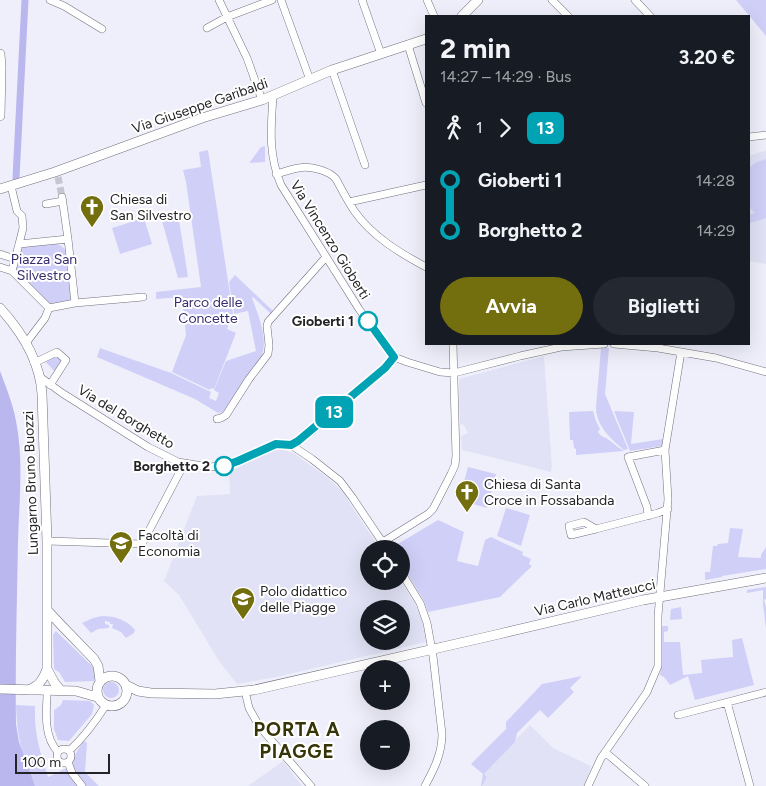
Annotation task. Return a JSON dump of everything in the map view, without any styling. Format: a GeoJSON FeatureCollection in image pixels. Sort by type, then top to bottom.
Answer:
{"type":"FeatureCollection","features":[{"type":"Feature","properties":{"kind":"street"},"geometry":{"type":"LineString","coordinates":[[50,0],[102,29]]}},
{"type":"Feature","properties":{"kind":"street"},"geometry":{"type":"LineString","coordinates":[[219,0],[247,58],[262,100]]}},
{"type":"Feature","properties":{"kind":"street"},"geometry":{"type":"LineString","coordinates":[[207,28],[227,17],[272,0]]}},
{"type":"Feature","properties":{"kind":"street"},"geometry":{"type":"LineString","coordinates":[[281,0],[310,80]]}},
{"type":"Feature","properties":{"kind":"street"},"geometry":{"type":"LineString","coordinates":[[362,0],[380,54]]}},
{"type":"Feature","properties":{"kind":"street"},"geometry":{"type":"LineString","coordinates":[[427,0],[434,15]]}},
{"type":"Feature","properties":{"kind":"street"},"geometry":{"type":"LineString","coordinates":[[463,15],[478,0]]}},
{"type":"Feature","properties":{"kind":"street"},"geometry":{"type":"LineString","coordinates":[[552,0],[567,15]]}},
{"type":"Feature","properties":{"kind":"street"},"geometry":{"type":"LineString","coordinates":[[635,0],[649,15]]}},
{"type":"Feature","properties":{"kind":"street","name":"Via Giuseppe Garibaldi"},"geometry":{"type":"LineString","coordinates":[[0,189],[58,174],[202,118],[273,96],[332,70],[425,39]]}},
{"type":"Feature","properties":{"kind":"street"},"geometry":{"type":"LineString","coordinates":[[408,45],[425,100]]}},
{"type":"Feature","properties":{"kind":"street"},"geometry":{"type":"LineString","coordinates":[[0,54],[2,67],[0,116]]}},
{"type":"Feature","properties":{"kind":"street"},"geometry":{"type":"LineString","coordinates":[[332,70],[365,165]]}},
{"type":"Feature","properties":{"kind":"street","name":"Via Vincenzo Gioberti"},"geometry":{"type":"LineString","coordinates":[[273,96],[271,146],[276,174],[287,195],[359,309],[394,357]]}},
{"type":"Feature","properties":{"kind":"street"},"geometry":{"type":"LineString","coordinates":[[750,137],[766,135]]}},
{"type":"Feature","properties":{"kind":"street"},"geometry":{"type":"LineString","coordinates":[[276,174],[303,166],[316,168],[332,175],[355,212],[371,230],[398,251],[425,266]]}},
{"type":"Feature","properties":{"kind":"street"},"geometry":{"type":"LineString","coordinates":[[349,202],[425,185]]}},
{"type":"Feature","properties":{"kind":"street"},"geometry":{"type":"LineString","coordinates":[[11,186],[17,211],[22,216],[23,228],[12,271]]}},
{"type":"Feature","properties":{"kind":"street"},"geometry":{"type":"LineString","coordinates":[[46,204],[63,199],[75,303]]}},
{"type":"Feature","properties":{"kind":"street"},"geometry":{"type":"LineString","coordinates":[[20,244],[68,239]]}},
{"type":"Feature","properties":{"kind":"street"},"geometry":{"type":"LineString","coordinates":[[0,254],[15,258]]}},
{"type":"Feature","properties":{"kind":"street"},"geometry":{"type":"LineString","coordinates":[[217,419],[226,415],[268,354],[270,345],[266,326],[268,322],[326,257]]}},
{"type":"Feature","properties":{"kind":"street"},"geometry":{"type":"LineString","coordinates":[[0,268],[12,271],[49,308]]}},
{"type":"Feature","properties":{"kind":"street"},"geometry":{"type":"LineString","coordinates":[[49,308],[75,303],[144,297]]}},
{"type":"Feature","properties":{"kind":"street","name":"Lungarno Bruno Buozzi"},"geometry":{"type":"LineString","coordinates":[[0,308],[26,343],[40,377],[47,541],[47,669]]}},
{"type":"Feature","properties":{"kind":"street"},"geometry":{"type":"LineString","coordinates":[[26,343],[45,318],[49,308]]}},
{"type":"Feature","properties":{"kind":"street"},"geometry":{"type":"LineString","coordinates":[[392,540],[428,514],[455,465],[454,345]]}},
{"type":"Feature","properties":{"kind":"street"},"geometry":{"type":"LineString","coordinates":[[382,540],[340,481],[291,445],[311,432],[385,368],[394,357],[440,372],[454,373],[560,345]]}},
{"type":"Feature","properties":{"kind":"street"},"geometry":{"type":"LineString","coordinates":[[625,345],[658,348],[716,358],[766,372]]}},
{"type":"Feature","properties":{"kind":"street"},"geometry":{"type":"LineString","coordinates":[[34,363],[57,352],[66,360],[50,385]]}},
{"type":"Feature","properties":{"kind":"street"},"geometry":{"type":"LineString","coordinates":[[588,786],[598,763],[647,692],[657,669],[658,616],[668,510],[665,450],[681,352]]}},
{"type":"Feature","properties":{"kind":"street","name":"Via del Borghetto"},"geometry":{"type":"LineString","coordinates":[[40,377],[148,447],[174,461],[184,464],[220,466],[238,461],[276,444],[291,445]]}},
{"type":"Feature","properties":{"kind":"street"},"geometry":{"type":"LineString","coordinates":[[648,516],[628,456],[665,450]]}},
{"type":"Feature","properties":{"kind":"street"},"geometry":{"type":"LineString","coordinates":[[47,541],[142,544],[184,464]]}},
{"type":"Feature","properties":{"kind":"street"},"geometry":{"type":"LineString","coordinates":[[596,529],[668,510]]}},
{"type":"Feature","properties":{"kind":"street","name":"Via Carlo Matteucci"},"geometry":{"type":"LineString","coordinates":[[151,693],[205,694],[245,691],[660,597],[766,578]]}},
{"type":"Feature","properties":{"kind":"street"},"geometry":{"type":"LineString","coordinates":[[410,587],[425,616],[432,650],[442,741],[438,761],[425,786]]}},
{"type":"Feature","properties":{"kind":"street"},"geometry":{"type":"LineString","coordinates":[[47,610],[94,659],[98,666],[96,691],[100,701],[106,705],[117,705],[124,699],[127,692],[126,685]]}},
{"type":"Feature","properties":{"kind":"street"},"geometry":{"type":"LineString","coordinates":[[47,634],[53,627],[62,626]]}},
{"type":"Feature","properties":{"kind":"street"},"geometry":{"type":"LineString","coordinates":[[28,690],[39,685],[47,669]]}},
{"type":"Feature","properties":{"kind":"street"},"geometry":{"type":"LineString","coordinates":[[47,669],[61,691]]}},
{"type":"Feature","properties":{"kind":"street"},"geometry":{"type":"LineString","coordinates":[[76,691],[98,684],[106,676],[114,676],[138,691],[151,693]]}},
{"type":"Feature","properties":{"kind":"street"},"geometry":{"type":"LineString","coordinates":[[0,689],[76,691],[97,697]]}},
{"type":"Feature","properties":{"kind":"street"},"geometry":{"type":"LineString","coordinates":[[245,691],[249,708],[259,726],[311,786]]}},
{"type":"Feature","properties":{"kind":"street"},"geometry":{"type":"LineString","coordinates":[[678,715],[766,692]]}},
{"type":"Feature","properties":{"kind":"street"},"geometry":{"type":"LineString","coordinates":[[124,699],[151,693]]}},
{"type":"Feature","properties":{"kind":"street"},"geometry":{"type":"LineString","coordinates":[[47,696],[46,717],[52,745],[58,752],[58,760],[64,763],[68,762]]}},
{"type":"Feature","properties":{"kind":"street"},"geometry":{"type":"LineString","coordinates":[[727,702],[750,786]]}},
{"type":"Feature","properties":{"kind":"street"},"geometry":{"type":"LineString","coordinates":[[69,751],[106,705]]}},
{"type":"Feature","properties":{"kind":"street"},"geometry":{"type":"LineString","coordinates":[[58,752],[63,749],[69,751]]}},
{"type":"Feature","properties":{"kind":"street"},"geometry":{"type":"LineString","coordinates":[[69,751],[71,757],[68,762],[72,774],[82,786]]}},
{"type":"Feature","properties":{"kind":"street"},"geometry":{"type":"LineString","coordinates":[[605,752],[645,786]]}},
{"type":"Feature","properties":{"kind":"shaded area"},"geometry":{"type":"Polygon","coordinates":[[[766,150],[766,264],[750,261],[750,156],[766,150]]]}},
{"type":"Feature","properties":{"kind":"shaded area"},"geometry":{"type":"Polygon","coordinates":[[[544,356],[551,472],[462,450],[461,436],[468,433],[463,424],[460,425],[459,379],[544,356]]]}},
{"type":"Feature","properties":{"kind":"shaded area"},"geometry":{"type":"Polygon","coordinates":[[[0,371],[15,415],[20,451],[16,724],[19,742],[35,786],[0,786],[0,371]]]}},
{"type":"Feature","properties":{"kind":"shaded area"},"geometry":{"type":"Polygon","coordinates":[[[277,447],[295,454],[328,478],[342,491],[374,540],[360,540],[360,590],[406,590],[422,620],[426,642],[410,646],[410,600],[360,600],[360,650],[392,650],[281,676],[237,684],[219,661],[179,595],[164,581],[197,496],[230,494],[229,473],[269,449],[277,447]]]}},
{"type":"Feature","properties":{"kind":"shaded area"},"geometry":{"type":"Polygon","coordinates":[[[530,725],[553,748],[591,766],[585,786],[482,786],[487,777],[484,774],[530,725]]]}},
{"type":"Feature","properties":{"kind":"shaded area"},"geometry":{"type":"Polygon","coordinates":[[[283,761],[302,786],[248,786],[283,761]]]}},
{"type":"Feature","properties":{"kind":"green space"},"geometry":{"type":"Polygon","coordinates":[[[736,0],[766,0],[766,36],[750,15],[736,0]]]}},
{"type":"Feature","properties":{"kind":"green space"},"geometry":{"type":"Polygon","coordinates":[[[265,146],[265,162],[250,163],[261,147],[265,146]]]}},
{"type":"Feature","properties":{"kind":"green space","name":"Parco delle Concette"},"geometry":{"type":"Polygon","coordinates":[[[208,150],[233,314],[227,329],[236,333],[214,389],[211,388],[210,390],[172,372],[186,335],[182,297],[156,299],[156,292],[201,287],[183,170],[201,167],[199,152],[208,150]]]}},
{"type":"Feature","properties":{"kind":"green space"},"geometry":{"type":"Polygon","coordinates":[[[766,159],[766,218],[750,223],[750,215],[755,213],[750,208],[750,167],[766,159]]]}},
{"type":"Feature","properties":{"kind":"green space"},"geometry":{"type":"Polygon","coordinates":[[[167,216],[169,221],[179,220],[188,277],[178,278],[162,221],[167,216]]]}},
{"type":"Feature","properties":{"kind":"green space"},"geometry":{"type":"Polygon","coordinates":[[[144,218],[152,244],[120,254],[112,228],[144,218]]]}},
{"type":"Feature","properties":{"kind":"green space","name":"Piazza San Silvestro"},"geometry":{"type":"Polygon","coordinates":[[[57,243],[65,249],[71,300],[51,305],[15,270],[21,247],[57,243]]]}},
{"type":"Feature","properties":{"kind":"green space"},"geometry":{"type":"Polygon","coordinates":[[[235,275],[273,311],[271,314],[252,298],[263,334],[264,348],[262,355],[222,412],[218,413],[195,399],[97,357],[100,348],[171,373],[211,392],[209,398],[216,401],[219,393],[214,390],[226,361],[256,351],[248,311],[234,314],[229,282],[235,275]]]}},
{"type":"Feature","properties":{"kind":"green space"},"geometry":{"type":"Polygon","coordinates":[[[601,348],[609,348],[605,394],[628,449],[624,450],[605,432],[597,414],[601,348]]]}},
{"type":"Feature","properties":{"kind":"green space"},"geometry":{"type":"Polygon","coordinates":[[[57,354],[64,360],[56,373],[44,360],[57,354]]]}},
{"type":"Feature","properties":{"kind":"green space"},"geometry":{"type":"Polygon","coordinates":[[[593,411],[600,429],[599,434],[624,451],[576,455],[573,440],[570,440],[569,412],[593,411]]]}},
{"type":"Feature","properties":{"kind":"green space"},"geometry":{"type":"Polygon","coordinates":[[[614,411],[634,412],[631,444],[663,439],[662,446],[630,451],[614,411]]]}},
{"type":"Feature","properties":{"kind":"green space"},"geometry":{"type":"Polygon","coordinates":[[[468,467],[496,474],[487,508],[459,500],[468,467]]]}},
{"type":"Feature","properties":{"kind":"green space"},"geometry":{"type":"Polygon","coordinates":[[[506,508],[530,515],[521,546],[497,536],[506,508]]]}},
{"type":"Feature","properties":{"kind":"green space"},"geometry":{"type":"Polygon","coordinates":[[[438,520],[464,532],[457,561],[478,566],[485,540],[491,537],[523,552],[522,555],[531,559],[529,564],[532,566],[500,597],[428,612],[423,599],[410,578],[410,540],[404,540],[438,520]]]}},
{"type":"Feature","properties":{"kind":"green space"},"geometry":{"type":"Polygon","coordinates":[[[730,528],[743,529],[738,557],[761,558],[766,547],[766,569],[705,580],[705,572],[710,572],[713,546],[728,543],[730,528]]]}},
{"type":"Feature","properties":{"kind":"green space"},"geometry":{"type":"Polygon","coordinates":[[[766,587],[766,599],[764,600],[766,607],[766,629],[763,590],[747,593],[747,590],[766,587]]]}},
{"type":"Feature","properties":{"kind":"green space"},"geometry":{"type":"Polygon","coordinates":[[[681,607],[682,619],[670,620],[671,609],[681,607]]]}},
{"type":"Feature","properties":{"kind":"green space"},"geometry":{"type":"Polygon","coordinates":[[[102,616],[124,621],[135,630],[134,633],[126,638],[121,632],[112,628],[113,624],[105,621],[109,628],[98,629],[91,633],[82,623],[102,616]]]}},
{"type":"Feature","properties":{"kind":"green space"},"geometry":{"type":"Polygon","coordinates":[[[662,626],[668,626],[668,631],[664,632],[664,642],[680,642],[683,675],[702,673],[701,660],[733,657],[732,640],[742,638],[754,685],[695,700],[688,676],[670,685],[660,675],[662,626]]]}},
{"type":"Feature","properties":{"kind":"green space"},"geometry":{"type":"Polygon","coordinates":[[[56,631],[91,665],[95,673],[94,681],[65,682],[59,672],[54,669],[53,635],[56,631]]]}},
{"type":"Feature","properties":{"kind":"green space"},"geometry":{"type":"Polygon","coordinates":[[[582,676],[570,688],[574,692],[548,718],[540,710],[517,733],[515,742],[484,774],[487,777],[481,786],[483,774],[471,764],[506,729],[506,722],[542,684],[582,676]]]}},
{"type":"Feature","properties":{"kind":"green space"},"geometry":{"type":"Polygon","coordinates":[[[111,682],[119,690],[111,698],[103,690],[111,682]]]}},
{"type":"Feature","properties":{"kind":"green space"},"geometry":{"type":"Polygon","coordinates":[[[63,700],[90,701],[94,705],[92,714],[69,741],[58,740],[54,729],[54,710],[61,705],[63,700]]]}},
{"type":"Feature","properties":{"kind":"green space"},"geometry":{"type":"Polygon","coordinates":[[[16,705],[35,706],[37,734],[48,777],[73,765],[74,758],[84,741],[87,743],[85,772],[99,786],[35,786],[21,747],[16,705]]]}},
{"type":"Feature","properties":{"kind":"waterway"},"geometry":{"type":"LineString","coordinates":[[16,178],[25,0]]}},
{"type":"Feature","properties":{"kind":"tunnel"},"geometry":{"type":"LineString","coordinates":[[58,177],[62,197]]}},
{"type":"Feature","properties":{"kind":"bus line","name":"13"},"geometry":{"type":"LineString","coordinates":[[224,466],[268,446],[281,443],[291,445],[298,441],[385,368],[394,357],[368,321]]}},
{"type":"Feature","properties":{"kind":"place","name":"Chiesa di San Silvestro"},"geometry":{"type":"Point","coordinates":[92,228]}},
{"type":"Feature","properties":{"kind":"place","name":"Gioberti 1"},"geometry":{"type":"Point","coordinates":[368,321]}},
{"type":"Feature","properties":{"kind":"place","name":"Borghetto 2"},"geometry":{"type":"Point","coordinates":[224,466]}},
{"type":"Feature","properties":{"kind":"place","name":"Chiesa di Santa Croce in Fossabanda"},"geometry":{"type":"Point","coordinates":[467,513]}},
{"type":"Feature","properties":{"kind":"place","name":"Facoltà di Economia"},"geometry":{"type":"Point","coordinates":[121,564]}},
{"type":"Feature","properties":{"kind":"place","name":"Polo didattico delle Piagge"},"geometry":{"type":"Point","coordinates":[243,620]}},
{"type":"Feature","properties":{"kind":"district","name":"PORTA A PIAGGE"},"geometry":{"type":"Point","coordinates":[297,740]}}]}
